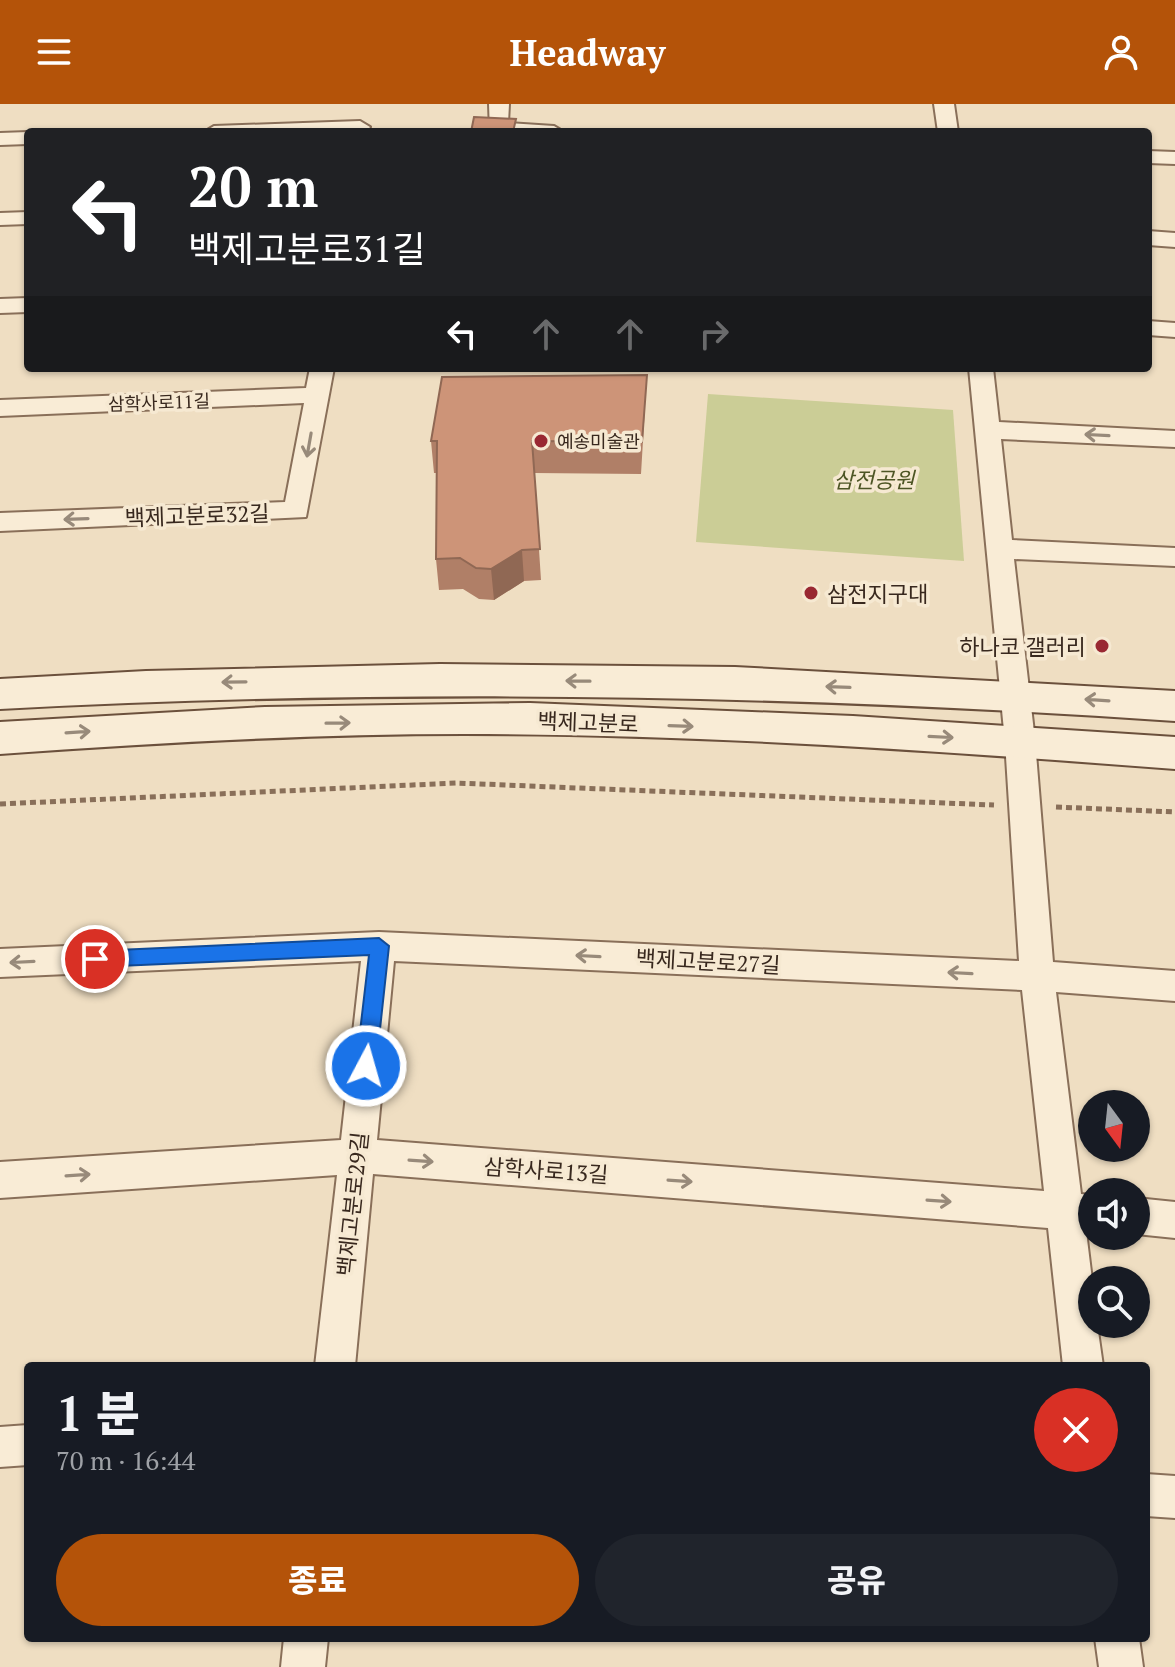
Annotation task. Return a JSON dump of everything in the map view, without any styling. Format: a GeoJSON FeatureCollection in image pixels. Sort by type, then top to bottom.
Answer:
{"type":"FeatureCollection","features":[{"type":"Feature","properties":{"kind":"main road","name":"백제고분로"},"geometry":{"type":"LineString","coordinates":[[0,694],[148,684],[444,678],[1014,693],[1175,706]]}},
{"type":"Feature","properties":{"kind":"main road","name":"백제고분로"},"geometry":{"type":"LineString","coordinates":[[0,738],[173,725],[529,719],[1020,741],[1175,753]]}},
{"type":"Feature","properties":{"kind":"street"},"geometry":{"type":"LineString","coordinates":[[360,128],[364,104]]}},
{"type":"Feature","properties":{"kind":"street"},"geometry":{"type":"LineString","coordinates":[[498,128],[499,104]]}},
{"type":"Feature","properties":{"kind":"street"},"geometry":{"type":"LineString","coordinates":[[944,104],[947,128]]}},
{"type":"Feature","properties":{"kind":"street"},"geometry":{"type":"LineString","coordinates":[[0,139],[24,138]]}},
{"type":"Feature","properties":{"kind":"street"},"geometry":{"type":"LineString","coordinates":[[1152,157],[1175,158]]}},
{"type":"Feature","properties":{"kind":"street"},"geometry":{"type":"LineString","coordinates":[[0,219],[24,218]]}},
{"type":"Feature","properties":{"kind":"street"},"geometry":{"type":"LineString","coordinates":[[1152,238],[1175,240]]}},
{"type":"Feature","properties":{"kind":"street"},"geometry":{"type":"LineString","coordinates":[[0,306],[24,305]]}},
{"type":"Feature","properties":{"kind":"street"},"geometry":{"type":"LineString","coordinates":[[1152,328],[1175,330]]}},
{"type":"Feature","properties":{"kind":"street","name":"백제고분로32길"},"geometry":{"type":"LineString","coordinates":[[0,522],[297,511],[321,372]]}},
{"type":"Feature","properties":{"kind":"street"},"geometry":{"type":"LineString","coordinates":[[981,372],[1020,741],[1037,976],[1078,1212]]}},
{"type":"Feature","properties":{"kind":"street","name":"삼학사로11길"},"geometry":{"type":"LineString","coordinates":[[0,408],[318,395]]}},
{"type":"Feature","properties":{"kind":"street"},"geometry":{"type":"LineString","coordinates":[[988,430],[1175,439]]}},
{"type":"Feature","properties":{"kind":"street"},"geometry":{"type":"LineString","coordinates":[[998,549],[1175,557]]}},
{"type":"Feature","properties":{"kind":"street","name":"백제고분로27길"},"geometry":{"type":"LineString","coordinates":[[0,963],[379,946],[1037,976],[1175,986]]}},
{"type":"Feature","properties":{"kind":"street","name":"백제고분로29길"},"geometry":{"type":"LineString","coordinates":[[335,1362],[379,946]]}},
{"type":"Feature","properties":{"kind":"street","name":"삼학사로13길"},"geometry":{"type":"LineString","coordinates":[[0,1180],[357,1156],[1078,1212]]}},
{"type":"Feature","properties":{"kind":"street"},"geometry":{"type":"LineString","coordinates":[[1150,1217],[1175,1220]]}},
{"type":"Feature","properties":{"kind":"street"},"geometry":{"type":"LineString","coordinates":[[1079,1250],[1083,1362]]}},
{"type":"Feature","properties":{"kind":"street"},"geometry":{"type":"LineString","coordinates":[[0,1447],[24,1445]]}},
{"type":"Feature","properties":{"kind":"street"},"geometry":{"type":"LineString","coordinates":[[1150,1495],[1175,1497]]}},
{"type":"Feature","properties":{"kind":"street"},"geometry":{"type":"LineString","coordinates":[[303,1667],[306,1642]]}},
{"type":"Feature","properties":{"kind":"street"},"geometry":{"type":"LineString","coordinates":[[1118,1642],[1121,1667]]}},
{"type":"Feature","properties":{"kind":"path"},"geometry":{"type":"LineString","coordinates":[[0,804],[456,783],[1175,812]]}},
{"type":"Feature","properties":{"kind":"green space","name":"삼전공원"},"geometry":{"type":"Polygon","coordinates":[[[708,394],[953,410],[964,561],[696,542],[708,394]]]}},
{"type":"Feature","properties":{"kind":"building"},"geometry":{"type":"Polygon","coordinates":[[[474,117],[516,119],[514,128],[472,128],[474,117]]]}},
{"type":"Feature","properties":{"kind":"building"},"geometry":{"type":"Polygon","coordinates":[[[647,375],[642,442],[532,441],[540,549],[522,550],[491,569],[476,568],[460,558],[436,559],[437,441],[431,441],[442,377],[647,375]]]}},
{"type":"Feature","properties":{"kind":"place","name":"예송미술관"},"geometry":{"type":"Point","coordinates":[541,441]}},
{"type":"Feature","properties":{"kind":"place","name":"삼전지구대"},"geometry":{"type":"Point","coordinates":[811,593]}},
{"type":"Feature","properties":{"kind":"place","name":"하나코 갤러리"},"geometry":{"type":"Point","coordinates":[1102,646]}},
{"type":"Feature","properties":{"kind":"route"},"geometry":{"type":"LineString","coordinates":[[95,959],[379,946],[366,1066]]}}]}
